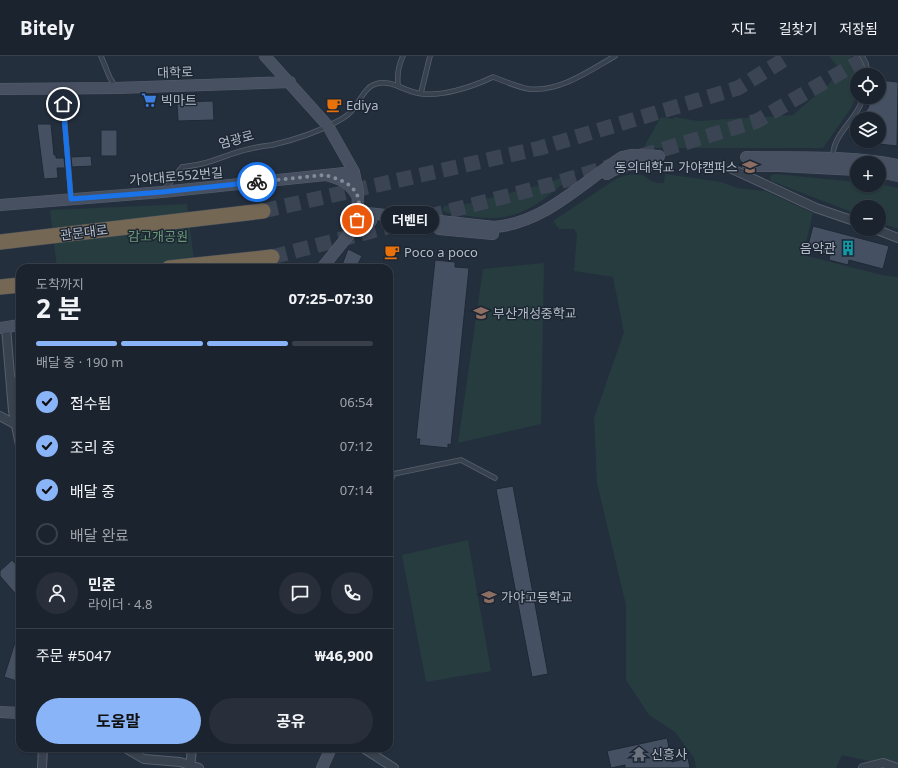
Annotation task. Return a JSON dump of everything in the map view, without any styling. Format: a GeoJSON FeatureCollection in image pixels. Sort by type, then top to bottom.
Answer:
{"type":"FeatureCollection","features":[{"type":"Feature","properties":{"kind":"highway","name":"관문대로"},"geometry":{"type":"LineString","coordinates":[[0,242],[264,211]]}},
{"type":"Feature","properties":{"kind":"highway"},"geometry":{"type":"LineString","coordinates":[[206,264],[272,257]]}},
{"type":"Feature","properties":{"kind":"highway"},"geometry":{"type":"LineString","coordinates":[[0,287],[16,285]]}},
{"type":"Feature","properties":{"kind":"street"},"geometry":{"type":"LineString","coordinates":[[265,56],[328,126],[354,172],[358,198],[357,216],[351,232],[325,264]]}},
{"type":"Feature","properties":{"kind":"street","name":"대학로"},"geometry":{"type":"LineString","coordinates":[[0,89],[116,88],[290,82]]}},
{"type":"Feature","properties":{"kind":"street"},"geometry":{"type":"LineString","coordinates":[[631,155],[658,160],[629,165],[612,171],[539,221],[506,234],[476,233],[371,221],[357,216],[494,227],[505,226],[542,213],[622,157],[631,155]]}},
{"type":"Feature","properties":{"kind":"street"},"geometry":{"type":"LineString","coordinates":[[747,162],[780,166],[878,161],[898,165]]}},
{"type":"Feature","properties":{"kind":"street"},"geometry":{"type":"LineString","coordinates":[[833,164],[850,168]]}},
{"type":"Feature","properties":{"kind":"street"},"geometry":{"type":"LineString","coordinates":[[732,168],[816,208],[850,220]]}},
{"type":"Feature","properties":{"kind":"street","name":"가야대로552번길"},"geometry":{"type":"LineString","coordinates":[[0,205],[162,192],[354,172]]}},
{"type":"Feature","properties":{"kind":"street"},"geometry":{"type":"LineString","coordinates":[[886,173],[898,176]]}},
{"type":"Feature","properties":{"kind":"street"},"geometry":{"type":"LineString","coordinates":[[325,175],[343,181],[351,187],[358,198]]}},
{"type":"Feature","properties":{"kind":"street"},"geometry":{"type":"LineString","coordinates":[[351,232],[371,221]]}},
{"type":"Feature","properties":{"kind":"street"},"geometry":{"type":"LineString","coordinates":[[886,233],[898,238]]}},
{"type":"Feature","properties":{"kind":"street"},"geometry":{"type":"LineString","coordinates":[[16,325],[3,327],[16,415]]}},
{"type":"Feature","properties":{"kind":"street"},"geometry":{"type":"LineString","coordinates":[[11,389],[16,382]]}},
{"type":"Feature","properties":{"kind":"street"},"geometry":{"type":"LineString","coordinates":[[0,416],[16,425]]}},
{"type":"Feature","properties":{"kind":"street"},"geometry":{"type":"LineString","coordinates":[[0,712],[16,713]]}},
{"type":"Feature","properties":{"kind":"street"},"geometry":{"type":"LineString","coordinates":[[42,768],[44,752]]}},
{"type":"Feature","properties":{"kind":"street"},"geometry":{"type":"LineString","coordinates":[[132,752],[144,759],[180,762],[193,767],[192,752]]}},
{"type":"Feature","properties":{"kind":"street"},"geometry":{"type":"LineString","coordinates":[[322,768],[329,752]]}},
{"type":"Feature","properties":{"kind":"street"},"geometry":{"type":"LineString","coordinates":[[369,752],[394,768]]}},
{"type":"Feature","properties":{"kind":"street"},"geometry":{"type":"LineString","coordinates":[[863,768],[883,762],[897,768]]}},
{"type":"Feature","properties":{"kind":"lane"},"geometry":{"type":"LineString","coordinates":[[101,56],[116,88]]}},
{"type":"Feature","properties":{"kind":"lane"},"geometry":{"type":"LineString","coordinates":[[403,56],[397,76],[398,85],[421,94],[449,92],[493,78],[528,89],[546,88],[584,75],[615,56]]}},
{"type":"Feature","properties":{"kind":"lane"},"geometry":{"type":"LineString","coordinates":[[421,94],[430,56]]}},
{"type":"Feature","properties":{"kind":"lane"},"geometry":{"type":"LineString","coordinates":[[862,56],[867,68]]}},
{"type":"Feature","properties":{"kind":"lane","name":"엄광로"},"geometry":{"type":"LineString","coordinates":[[162,192],[182,167],[206,163],[248,149],[274,144],[328,126],[346,116],[355,108],[361,97],[372,86],[382,83],[398,85]]}},
{"type":"Feature","properties":{"kind":"lane"},"geometry":{"type":"LineString","coordinates":[[62,88],[71,199]]}},
{"type":"Feature","properties":{"kind":"lane"},"geometry":{"type":"LineString","coordinates":[[833,164],[832,150],[834,144],[860,104]]}},
{"type":"Feature","properties":{"kind":"lane"},"geometry":{"type":"LineString","coordinates":[[393,474],[461,460],[495,478]]}},
{"type":"Feature","properties":{"kind":"green space"},"geometry":{"type":"Polygon","coordinates":[[[829,56],[851,56],[859,67],[850,68],[850,104],[853,104],[823,148],[645,148],[645,145],[661,117],[673,119],[675,117],[698,121],[793,115],[831,82],[838,67],[829,56]]]}},
{"type":"Feature","properties":{"kind":"green space"},"geometry":{"type":"Polygon","coordinates":[[[579,170],[540,202],[506,217],[487,218],[447,213],[443,211],[444,206],[466,204],[548,183],[579,170]]]}},
{"type":"Feature","properties":{"kind":"green space"},"geometry":{"type":"Polygon","coordinates":[[[639,174],[654,182],[664,183],[665,174],[721,182],[737,188],[765,191],[813,213],[804,251],[807,256],[882,275],[898,277],[898,768],[880,768],[869,761],[842,755],[836,768],[696,768],[694,758],[675,732],[649,715],[626,680],[626,605],[597,483],[594,418],[624,332],[613,277],[574,271],[577,234],[574,229],[559,229],[553,221],[616,179],[639,174]]]}},
{"type":"Feature","properties":{"kind":"green space"},"geometry":{"type":"Polygon","coordinates":[[[775,174],[850,181],[850,192],[886,192],[886,185],[898,188],[898,229],[886,225],[886,200],[850,200],[850,211],[771,181],[770,176],[775,174]]]}},
{"type":"Feature","properties":{"kind":"green space","name":"감고개공원"},"geometry":{"type":"Polygon","coordinates":[[[187,204],[194,264],[57,264],[50,210],[187,204]]]}},
{"type":"Feature","properties":{"kind":"green space"},"geometry":{"type":"Polygon","coordinates":[[[544,263],[541,424],[458,443],[483,269],[544,263]]]}},
{"type":"Feature","properties":{"kind":"green space"},"geometry":{"type":"Polygon","coordinates":[[[468,540],[491,671],[426,682],[402,555],[468,540]]]}},
{"type":"Feature","properties":{"kind":"building"},"geometry":{"type":"Polygon","coordinates":[[[886,81],[898,82],[897,146],[886,145],[886,112],[865,112],[869,104],[886,104],[886,81]]]}},
{"type":"Feature","properties":{"kind":"building"},"geometry":{"type":"Polygon","coordinates":[[[213,101],[214,120],[178,121],[177,102],[213,101]]]}},
{"type":"Feature","properties":{"kind":"building"},"geometry":{"type":"Polygon","coordinates":[[[37,124],[51,124],[54,155],[56,155],[56,158],[64,158],[65,168],[57,168],[58,178],[44,179],[37,124]]]}},
{"type":"Feature","properties":{"kind":"building"},"geometry":{"type":"Polygon","coordinates":[[[101,130],[117,130],[117,156],[101,156],[101,130]]]}},
{"type":"Feature","properties":{"kind":"building"},"geometry":{"type":"Polygon","coordinates":[[[91,156],[92,166],[72,167],[71,157],[91,156]]]}},
{"type":"Feature","properties":{"kind":"building","name":"음악관"},"geometry":{"type":"Polygon","coordinates":[[[813,226],[889,246],[883,269],[849,260],[848,265],[829,260],[830,255],[807,249],[813,226]]]}},
{"type":"Feature","properties":{"kind":"building"},"geometry":{"type":"Polygon","coordinates":[[[348,249],[362,256],[358,264],[342,264],[348,249]]]}},
{"type":"Feature","properties":{"kind":"building"},"geometry":{"type":"Polygon","coordinates":[[[435,260],[455,262],[455,267],[469,268],[451,445],[448,444],[448,448],[419,445],[420,439],[416,439],[435,260]]]}},
{"type":"Feature","properties":{"kind":"building"},"geometry":{"type":"Polygon","coordinates":[[[513,486],[548,674],[532,677],[496,489],[513,486]]]}},
{"type":"Feature","properties":{"kind":"building"},"geometry":{"type":"Polygon","coordinates":[[[12,560],[16,564],[16,594],[0,576],[0,571],[12,560]]]}},
{"type":"Feature","properties":{"kind":"building"},"geometry":{"type":"Polygon","coordinates":[[[16,639],[16,681],[4,677],[16,639]]]}},
{"type":"Feature","properties":{"kind":"building","name":"신흥사"},"geometry":{"type":"Polygon","coordinates":[[[667,738],[672,762],[688,758],[690,768],[625,768],[625,765],[611,768],[607,751],[667,738]]]}},
{"type":"Feature","properties":{"kind":"tunnel"},"geometry":{"type":"LineString","coordinates":[[263,211],[540,148],[738,88],[790,56]]}},
{"type":"Feature","properties":{"kind":"tunnel"},"geometry":{"type":"LineString","coordinates":[[641,156],[757,121],[869,56]]}},
{"type":"Feature","properties":{"kind":"tunnel"},"geometry":{"type":"LineString","coordinates":[[272,257],[553,184],[611,166]]}},
{"type":"Feature","properties":{"kind":"way so far"},"geometry":{"type":"LineString","coordinates":[[257,182],[325,175],[343,181],[351,187],[358,198],[357,220]]}},
{"type":"Feature","properties":{"kind":"place","name":"빅마트"},"geometry":{"type":"Point","coordinates":[149,100]}},
{"type":"Feature","properties":{"kind":"place","name":"Ediya"},"geometry":{"type":"Point","coordinates":[334,105]}},
{"type":"Feature","properties":{"kind":"place","name":"동의대학교 가야캠퍼스"},"geometry":{"type":"Point","coordinates":[750,167]}},
{"type":"Feature","properties":{"kind":"place","name":"더벤티"},"geometry":{"type":"Point","coordinates":[357,220]}},
{"type":"Feature","properties":{"kind":"place","name":"음악관"},"geometry":{"type":"Point","coordinates":[848,248]}},
{"type":"Feature","properties":{"kind":"place","name":"Poco a poco"},"geometry":{"type":"Point","coordinates":[392,252]}},
{"type":"Feature","properties":{"kind":"place","name":"부산개성중학교"},"geometry":{"type":"Point","coordinates":[481,313]}},
{"type":"Feature","properties":{"kind":"place","name":"가야고등학교"},"geometry":{"type":"Point","coordinates":[489,597]}},
{"type":"Feature","properties":{"kind":"place","name":"신흥사"},"geometry":{"type":"Point","coordinates":[639,754]}},
{"type":"Feature","properties":{"kind":"route"},"geometry":{"type":"LineString","coordinates":[[63,104],[71,199],[162,192],[257,182]]}}]}
